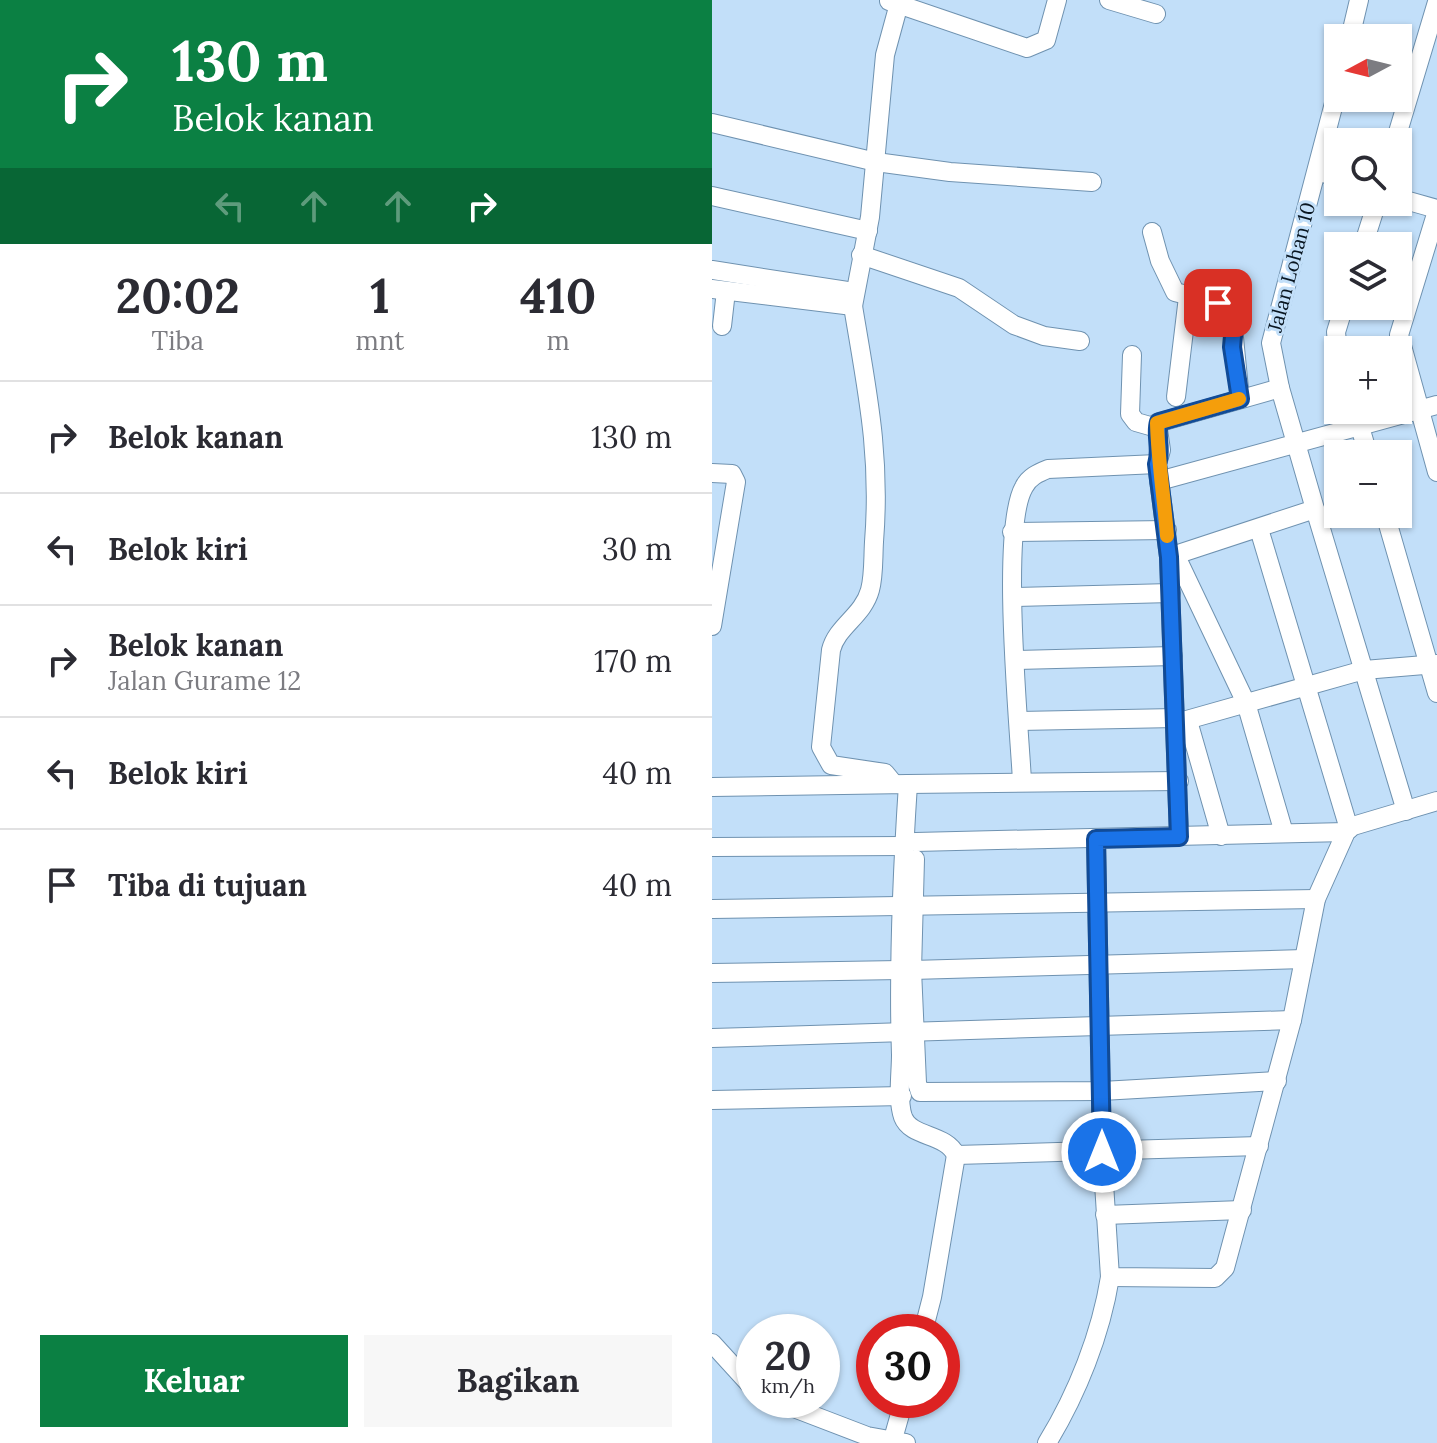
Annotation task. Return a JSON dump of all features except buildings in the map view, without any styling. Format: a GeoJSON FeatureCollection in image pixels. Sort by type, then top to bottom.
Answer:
{"type":"FeatureCollection","features":[{"type":"Feature","properties":{"kind":"street"},"geometry":{"type":"LineString","coordinates":[[906,784],[885,773],[831,765],[821,747],[833,639],[860,612],[869,592],[878,499],[877,455],[854,299],[868,231],[885,55],[895,2],[1018,46],[1034,47],[1046,40],[1057,0]]}},
{"type":"Feature","properties":{"kind":"street"},"geometry":{"type":"LineString","coordinates":[[1109,0],[1156,14]]}},
{"type":"Feature","properties":{"kind":"street"},"geometry":{"type":"LineString","coordinates":[[1353,24],[1359,0]]}},
{"type":"Feature","properties":{"kind":"street"},"geometry":{"type":"LineString","coordinates":[[1399,128],[1437,2]]}},
{"type":"Feature","properties":{"kind":"street","name":"Jalan Lohan 10"},"geometry":{"type":"LineString","coordinates":[[1332,112],[1271,340],[1280,388],[1406,811]]}},
{"type":"Feature","properties":{"kind":"street"},"geometry":{"type":"LineString","coordinates":[[712,123],[876,162],[950,172],[1092,182]]}},
{"type":"Feature","properties":{"kind":"street"},"geometry":{"type":"LineString","coordinates":[[1318,171],[1324,173]]}},
{"type":"Feature","properties":{"kind":"street"},"geometry":{"type":"LineString","coordinates":[[712,196],[868,231]]}},
{"type":"Feature","properties":{"kind":"street"},"geometry":{"type":"LineString","coordinates":[[1412,202],[1437,210],[1400,331],[1418,410],[1437,472]]}},
{"type":"Feature","properties":{"kind":"street"},"geometry":{"type":"LineString","coordinates":[[1152,232],[1175,292],[1218,303],[1232,317],[1232,347],[1240,399]]}},
{"type":"Feature","properties":{"kind":"street"},"geometry":{"type":"LineString","coordinates":[[861,255],[959,288],[1014,325],[1044,336],[1080,341]]}},
{"type":"Feature","properties":{"kind":"street"},"geometry":{"type":"LineString","coordinates":[[712,270],[854,299]]}},
{"type":"Feature","properties":{"kind":"street"},"geometry":{"type":"LineString","coordinates":[[722,326],[719,290],[854,299]]}},
{"type":"Feature","properties":{"kind":"street"},"geometry":{"type":"LineString","coordinates":[[1176,397],[1188,297]]}},
{"type":"Feature","properties":{"kind":"street"},"geometry":{"type":"LineString","coordinates":[[1132,355],[1130,414],[1136,422],[1157,425],[1280,388]]}},
{"type":"Feature","properties":{"kind":"street"},"geometry":{"type":"LineString","coordinates":[[1412,411],[1437,405]]}},
{"type":"Feature","properties":{"kind":"street"},"geometry":{"type":"LineString","coordinates":[[1022,781],[1012,532],[1023,488],[1038,473],[1048,469],[1158,473],[1297,446],[1347,424]]}},
{"type":"Feature","properties":{"kind":"street"},"geometry":{"type":"LineString","coordinates":[[1157,425],[1161,450],[1158,473],[1172,556],[1173,656],[1180,720],[1179,837]]}},
{"type":"Feature","properties":{"kind":"street"},"geometry":{"type":"LineString","coordinates":[[712,473],[736,477],[721,534],[712,626]]}},
{"type":"Feature","properties":{"kind":"street"},"geometry":{"type":"LineString","coordinates":[[1172,556],[1315,509]]}},
{"type":"Feature","properties":{"kind":"street"},"geometry":{"type":"LineString","coordinates":[[1389,528],[1433,664],[1437,693]]}},
{"type":"Feature","properties":{"kind":"street"},"geometry":{"type":"LineString","coordinates":[[1110,1277],[1215,1278],[1225,1268],[1277,1081],[1316,899],[1348,830],[1259,529]]}},
{"type":"Feature","properties":{"kind":"street"},"geometry":{"type":"LineString","coordinates":[[1012,532],[1167,530]]}},
{"type":"Feature","properties":{"kind":"street"},"geometry":{"type":"LineString","coordinates":[[1172,556],[1246,703],[1284,833]]}},
{"type":"Feature","properties":{"kind":"street"},"geometry":{"type":"LineString","coordinates":[[1015,597],[1171,593]]}},
{"type":"Feature","properties":{"kind":"street"},"geometry":{"type":"LineString","coordinates":[[1017,660],[1173,656]]}},
{"type":"Feature","properties":{"kind":"street"},"geometry":{"type":"LineString","coordinates":[[1019,721],[1180,720],[1364,670],[1433,664]]}},
{"type":"Feature","properties":{"kind":"street"},"geometry":{"type":"LineString","coordinates":[[1180,720],[1221,836]]}},
{"type":"Feature","properties":{"kind":"street"},"geometry":{"type":"LineString","coordinates":[[712,787],[1179,781]]}},
{"type":"Feature","properties":{"kind":"street"},"geometry":{"type":"LineString","coordinates":[[906,784],[909,844],[907,1031],[902,1096],[906,1122],[947,1142],[956,1155],[928,1314]]}},
{"type":"Feature","properties":{"kind":"street"},"geometry":{"type":"LineString","coordinates":[[712,847],[1221,836],[1348,830],[1437,801]]}},
{"type":"Feature","properties":{"kind":"street"},"geometry":{"type":"LineString","coordinates":[[1047,1443],[1086,1361],[1103,1314],[1110,1277],[1102,1152],[1096,839]]}},
{"type":"Feature","properties":{"kind":"street"},"geometry":{"type":"LineString","coordinates":[[712,909],[1316,899]]}},
{"type":"Feature","properties":{"kind":"street"},"geometry":{"type":"LineString","coordinates":[[712,973],[1304,959]]}},
{"type":"Feature","properties":{"kind":"street"},"geometry":{"type":"LineString","coordinates":[[712,1038],[1292,1020]]}},
{"type":"Feature","properties":{"kind":"street"},"geometry":{"type":"LineString","coordinates":[[907,1031],[917,1087],[923,1092],[1102,1091],[1277,1081]]}},
{"type":"Feature","properties":{"kind":"street"},"geometry":{"type":"LineString","coordinates":[[712,1100],[902,1096]]}},
{"type":"Feature","properties":{"kind":"street"},"geometry":{"type":"LineString","coordinates":[[956,1155],[1259,1146]]}},
{"type":"Feature","properties":{"kind":"street"},"geometry":{"type":"LineString","coordinates":[[1105,1215],[1242,1210]]}},
{"type":"Feature","properties":{"kind":"street"},"geometry":{"type":"LineString","coordinates":[[712,1343],[736,1369]]}},
{"type":"Feature","properties":{"kind":"street"},"geometry":{"type":"LineString","coordinates":[[816,1418],[866,1439],[900,1441],[902,1418]]}},
{"type":"Feature","properties":{"kind":"slow traffic"},"geometry":{"type":"LineString","coordinates":[[1167,536],[1157,464],[1161,450],[1157,423],[1239,399]]}},
{"type":"Feature","properties":{"kind":"route"},"geometry":{"type":"LineString","coordinates":[[1102,1152],[1096,839],[1179,837],[1169,557],[1157,464],[1161,450],[1157,423],[1240,399],[1232,347],[1234,325],[1232,317],[1218,303]]}}]}
